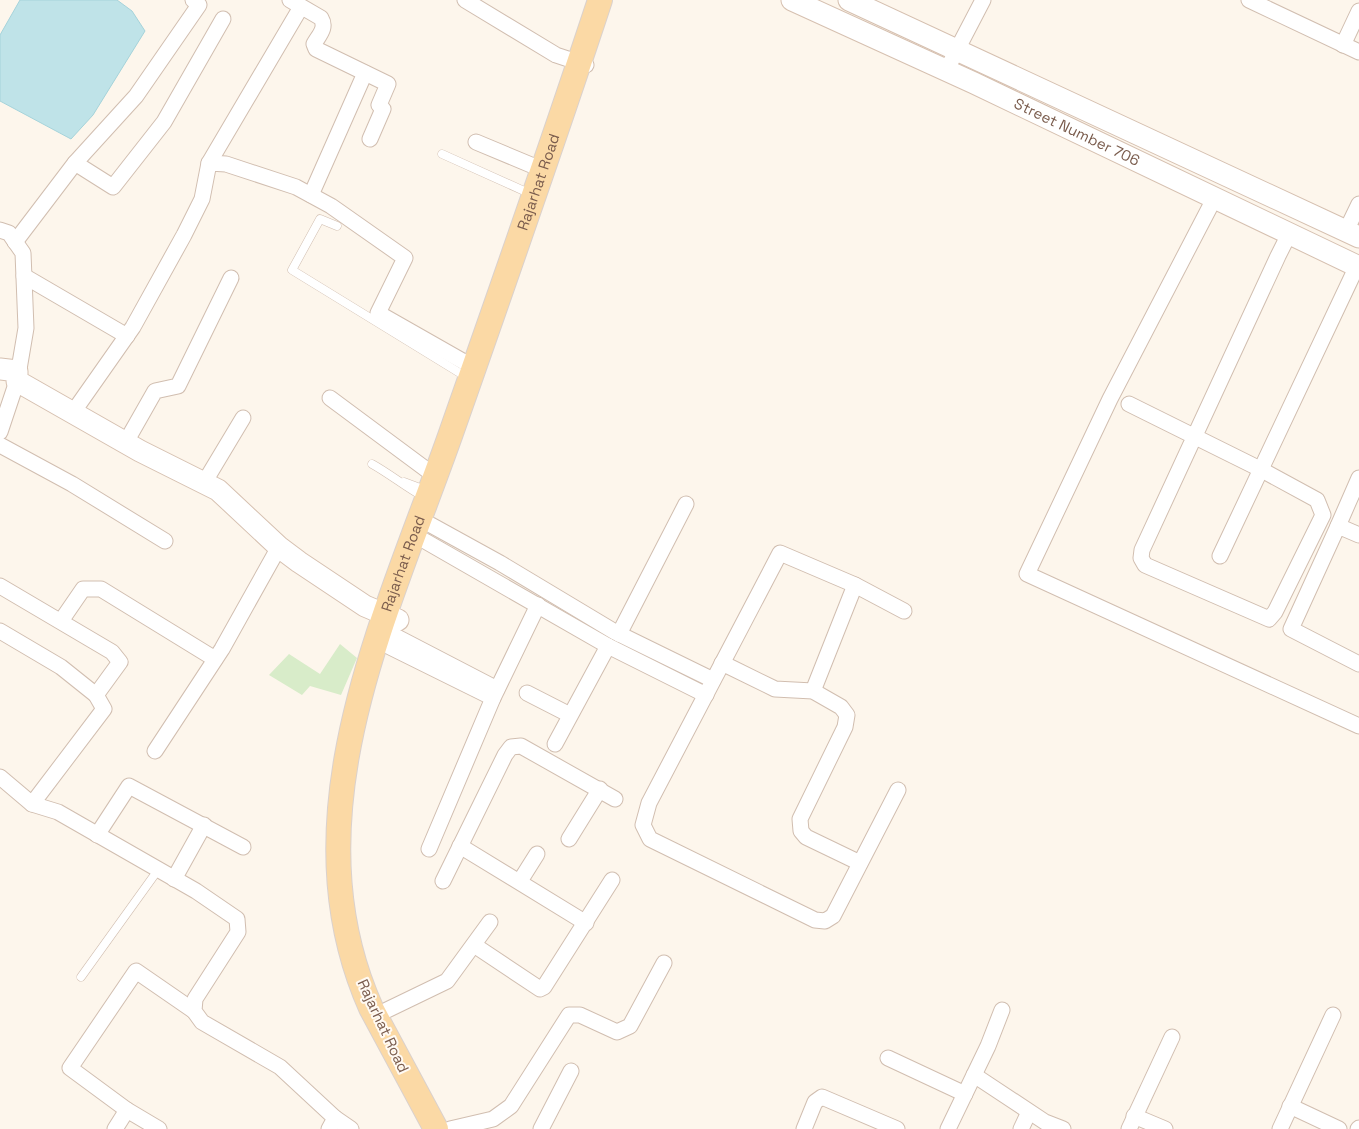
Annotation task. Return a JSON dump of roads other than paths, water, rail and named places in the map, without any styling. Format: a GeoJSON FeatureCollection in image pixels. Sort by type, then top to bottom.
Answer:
{"type":"FeatureCollection","features":[{"type":"Feature","properties":{"kind":"main road","name":"Rajarhat Road"},"geometry":{"type":"LineString","coordinates":[[436,1129],[387,1041],[362,988],[348,937],[339,879],[338,838],[345,753],[358,701],[391,629],[428,533],[514,287],[583,64],[600,0]]}},
{"type":"Feature","properties":{"kind":"main road","name":"Rajarhat Road"},"geometry":{"type":"LineString","coordinates":[[449,1129],[428,1096],[372,974],[358,916],[354,888],[352,792],[357,752],[431,489],[543,170],[583,64],[610,0]]}},
{"type":"Feature","properties":{"kind":"street"},"geometry":{"type":"LineString","coordinates":[[465,0],[531,42],[556,55],[583,64]]}},
{"type":"Feature","properties":{"kind":"street","name":"Street Number 706"},"geometry":{"type":"LineString","coordinates":[[792,0],[946,70],[1358,267]]}},
{"type":"Feature","properties":{"kind":"street"},"geometry":{"type":"LineString","coordinates":[[848,0],[1352,234],[1359,204]]}},
{"type":"Feature","properties":{"kind":"street"},"geometry":{"type":"LineString","coordinates":[[946,70],[983,0]]}},
{"type":"Feature","properties":{"kind":"street"},"geometry":{"type":"LineString","coordinates":[[1254,1],[1359,52]]}},
{"type":"Feature","properties":{"kind":"street"},"geometry":{"type":"LineString","coordinates":[[15,242],[75,163],[136,96],[198,2]]}},
{"type":"Feature","properties":{"kind":"street"},"geometry":{"type":"LineString","coordinates":[[74,412],[127,336],[202,199],[210,163],[296,4],[321,18],[324,23],[324,28],[314,44],[316,49],[388,84],[379,105],[383,109],[370,139]]}},
{"type":"Feature","properties":{"kind":"street"},"geometry":{"type":"LineString","coordinates":[[1343,44],[1359,11]]}},
{"type":"Feature","properties":{"kind":"street"},"geometry":{"type":"LineString","coordinates":[[75,163],[113,187],[164,122],[223,19]]}},
{"type":"Feature","properties":{"kind":"street"},"geometry":{"type":"LineString","coordinates":[[311,195],[365,73]]}},
{"type":"Feature","properties":{"kind":"street"},"geometry":{"type":"LineString","coordinates":[[476,142],[543,170]]}},
{"type":"Feature","properties":{"kind":"street"},"geometry":{"type":"LineString","coordinates":[[210,163],[226,164],[296,187],[331,206],[405,258],[378,313],[471,373]]}},
{"type":"Feature","properties":{"kind":"street"},"geometry":{"type":"LineString","coordinates":[[1214,199],[1110,399],[1027,574],[1359,726]]}},
{"type":"Feature","properties":{"kind":"street"},"geometry":{"type":"LineString","coordinates":[[0,230],[9,233],[22,252],[26,328],[8,375],[0,432]]}},
{"type":"Feature","properties":{"kind":"street"},"geometry":{"type":"LineString","coordinates":[[1129,404],[1194,435],[1317,500],[1323,515],[1275,612],[1269,619],[1145,565],[1141,558],[1142,550],[1194,435],[1289,234]]}},
{"type":"Feature","properties":{"kind":"street"},"geometry":{"type":"LineString","coordinates":[[1220,556],[1358,267]]}},
{"type":"Feature","properties":{"kind":"street"},"geometry":{"type":"LineString","coordinates":[[24,276],[127,336]]}},
{"type":"Feature","properties":{"kind":"street"},"geometry":{"type":"LineString","coordinates":[[126,442],[155,391],[178,386],[231,278]]}},
{"type":"Feature","properties":{"kind":"street"},"geometry":{"type":"LineString","coordinates":[[8,375],[126,442],[218,490],[279,547],[365,606],[391,629],[495,693]]}},
{"type":"Feature","properties":{"kind":"street"},"geometry":{"type":"LineString","coordinates":[[330,398],[431,489]]}},
{"type":"Feature","properties":{"kind":"street"},"geometry":{"type":"LineString","coordinates":[[204,483],[243,418]]}},
{"type":"Feature","properties":{"kind":"street"},"geometry":{"type":"LineString","coordinates":[[0,445],[51,472],[166,541]]}},
{"type":"Feature","properties":{"kind":"street"},"geometry":{"type":"LineString","coordinates":[[1359,478],[1291,629],[1359,664]]}},
{"type":"Feature","properties":{"kind":"street"},"geometry":{"type":"LineString","coordinates":[[617,633],[686,504]]}},
{"type":"Feature","properties":{"kind":"street"},"geometry":{"type":"LineString","coordinates":[[1338,526],[1359,535]]}},
{"type":"Feature","properties":{"kind":"street"},"geometry":{"type":"LineString","coordinates":[[428,533],[476,549],[617,633],[713,680]]}},
{"type":"Feature","properties":{"kind":"street"},"geometry":{"type":"LineString","coordinates":[[428,533],[468,566],[608,646],[706,695]]}},
{"type":"Feature","properties":{"kind":"street"},"geometry":{"type":"LineString","coordinates":[[155,751],[215,659],[279,547]]}},
{"type":"Feature","properties":{"kind":"street"},"geometry":{"type":"LineString","coordinates":[[468,566],[476,549]]}},
{"type":"Feature","properties":{"kind":"street"},"geometry":{"type":"LineString","coordinates":[[898,790],[833,916],[825,920],[815,920],[650,839],[643,825],[649,803],[780,553],[855,585],[904,611]]}},
{"type":"Feature","properties":{"kind":"street"},"geometry":{"type":"LineString","coordinates":[[813,691],[855,585]]}},
{"type":"Feature","properties":{"kind":"street"},"geometry":{"type":"LineString","coordinates":[[0,586],[112,652],[120,662],[96,695]]}},
{"type":"Feature","properties":{"kind":"street"},"geometry":{"type":"LineString","coordinates":[[60,621],[83,589],[101,589],[215,659]]}},
{"type":"Feature","properties":{"kind":"street"},"geometry":{"type":"LineString","coordinates":[[429,849],[495,693],[538,605]]}},
{"type":"Feature","properties":{"kind":"street"},"geometry":{"type":"LineString","coordinates":[[0,631],[61,667],[96,695],[104,710],[32,804]]}},
{"type":"Feature","properties":{"kind":"street"},"geometry":{"type":"LineString","coordinates":[[555,744],[608,646]]}},
{"type":"Feature","properties":{"kind":"street"},"geometry":{"type":"LineString","coordinates":[[722,663],[774,689],[813,691],[841,708],[847,715],[845,727],[800,819],[801,831],[806,837],[860,863]]}},
{"type":"Feature","properties":{"kind":"street"},"geometry":{"type":"LineString","coordinates":[[527,693],[570,715]]}},
{"type":"Feature","properties":{"kind":"street"},"geometry":{"type":"LineString","coordinates":[[443,881],[505,754],[511,747],[521,746],[616,799]]}},
{"type":"Feature","properties":{"kind":"street"},"geometry":{"type":"LineString","coordinates":[[0,777],[32,804],[58,812],[174,879],[237,919],[239,925],[238,932],[195,998],[194,1011]]}},
{"type":"Feature","properties":{"kind":"street"},"geometry":{"type":"LineString","coordinates":[[97,835],[129,786],[244,847]]}},
{"type":"Feature","properties":{"kind":"street"},"geometry":{"type":"LineString","coordinates":[[568,839],[600,789]]}},
{"type":"Feature","properties":{"kind":"street"},"geometry":{"type":"LineString","coordinates":[[174,879],[204,825]]}},
{"type":"Feature","properties":{"kind":"street"},"geometry":{"type":"LineString","coordinates":[[460,846],[586,922]]}},
{"type":"Feature","properties":{"kind":"street"},"geometry":{"type":"LineString","coordinates":[[520,881],[537,854]]}},
{"type":"Feature","properties":{"kind":"street"},"geometry":{"type":"LineString","coordinates":[[474,945],[540,989],[544,987],[612,880]]}},
{"type":"Feature","properties":{"kind":"street"},"geometry":{"type":"LineString","coordinates":[[387,1010],[447,981],[490,922]]}},
{"type":"Feature","properties":{"kind":"street"},"geometry":{"type":"LineString","coordinates":[[449,1129],[493,1120],[512,1106],[569,1014],[580,1015],[617,1032],[630,1026],[664,963]]}},
{"type":"Feature","properties":{"kind":"street"},"geometry":{"type":"LineString","coordinates":[[159,1129],[127,1110],[70,1068],[136,971],[194,1011],[202,1022],[280,1067],[332,1123],[351,1129]]}},
{"type":"Feature","properties":{"kind":"street"},"geometry":{"type":"LineString","coordinates":[[948,1129],[974,1076],[1002,1010]]}},
{"type":"Feature","properties":{"kind":"street"},"geometry":{"type":"LineString","coordinates":[[1280,1129],[1333,1015]]}},
{"type":"Feature","properties":{"kind":"street"},"geometry":{"type":"LineString","coordinates":[[1165,1129],[1132,1122],[1172,1037]]}},
{"type":"Feature","properties":{"kind":"street"},"geometry":{"type":"LineString","coordinates":[[888,1058],[965,1094]]}},
{"type":"Feature","properties":{"kind":"street"},"geometry":{"type":"LineString","coordinates":[[541,1129],[571,1071]]}},
{"type":"Feature","properties":{"kind":"street"},"geometry":{"type":"LineString","coordinates":[[974,1076],[1045,1122],[1063,1129]]}},
{"type":"Feature","properties":{"kind":"street"},"geometry":{"type":"LineString","coordinates":[[804,1129],[815,1102],[822,1097],[897,1129]]}},
{"type":"Feature","properties":{"kind":"street"},"geometry":{"type":"LineString","coordinates":[[1290,1106],[1339,1129]]}},
{"type":"Feature","properties":{"kind":"street"},"geometry":{"type":"LineString","coordinates":[[115,1129],[127,1110]]}},
{"type":"Feature","properties":{"kind":"street"},"geometry":{"type":"LineString","coordinates":[[1021,1129],[1029,1112]]}},
{"type":"Feature","properties":{"kind":"lane"},"geometry":{"type":"LineString","coordinates":[[442,154],[534,196]]}},
{"type":"Feature","properties":{"kind":"lane"},"geometry":{"type":"LineString","coordinates":[[337,226],[320,219],[292,270],[471,373]]}},
{"type":"Feature","properties":{"kind":"lane"},"geometry":{"type":"LineString","coordinates":[[372,464],[404,482],[408,489],[431,489]]}},
{"type":"Feature","properties":{"kind":"lane"},"geometry":{"type":"LineString","coordinates":[[538,605],[546,590]]}},
{"type":"Feature","properties":{"kind":"lane"},"geometry":{"type":"LineString","coordinates":[[608,646],[617,633]]}},
{"type":"Feature","properties":{"kind":"lane"},"geometry":{"type":"LineString","coordinates":[[81,977],[158,870]]}},
{"type":"Feature","properties":{"kind":"water"},"geometry":{"type":"Polygon","coordinates":[[[20,0],[117,0],[132,11],[145,31],[93,115],[71,139],[0,101],[0,35],[20,0]]]}}]}
